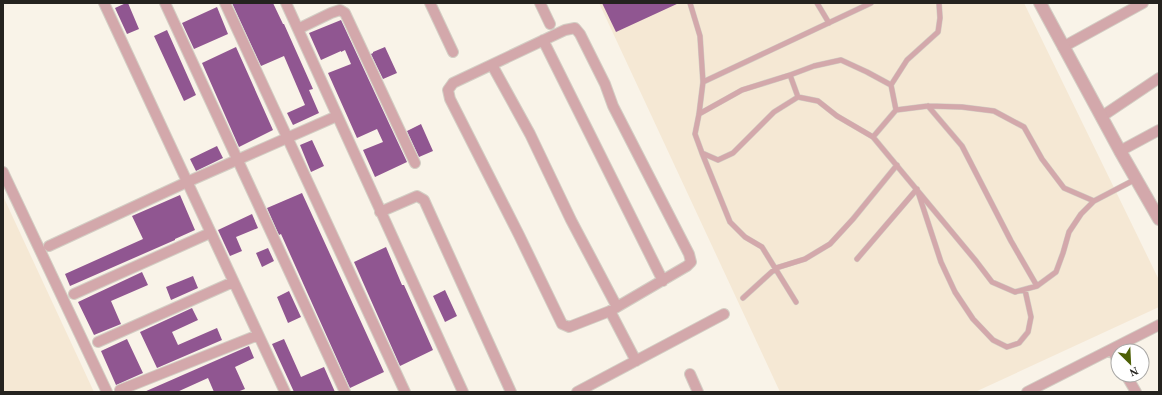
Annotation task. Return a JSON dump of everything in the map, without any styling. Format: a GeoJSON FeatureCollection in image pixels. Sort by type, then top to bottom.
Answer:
{"type":"FeatureCollection","features":[{"type":"Feature","properties":{"kind":"street"},"geometry":{"type":"LineString","coordinates":[[104,3],[285,392]]}},
{"type":"Feature","properties":{"kind":"street"},"geometry":{"type":"LineString","coordinates":[[165,3],[345,392]]}},
{"type":"Feature","properties":{"kind":"street"},"geometry":{"type":"LineString","coordinates":[[225,3],[405,392]]}},
{"type":"Feature","properties":{"kind":"street"},"geometry":{"type":"LineString","coordinates":[[286,3],[463,392]]}},
{"type":"Feature","properties":{"kind":"street"},"geometry":{"type":"LineString","coordinates":[[430,3],[453,52]]}},
{"type":"Feature","properties":{"kind":"street"},"geometry":{"type":"LineString","coordinates":[[540,3],[550,24]]}},
{"type":"Feature","properties":{"kind":"street"},"geometry":{"type":"LineString","coordinates":[[1040,3],[1101,117],[1159,219]]}},
{"type":"Feature","properties":{"kind":"street"},"geometry":{"type":"LineString","coordinates":[[1063,47],[1143,3]]}},
{"type":"Feature","properties":{"kind":"street"},"geometry":{"type":"LineString","coordinates":[[298,29],[331,13],[340,10],[345,13],[415,163]]}},
{"type":"Feature","properties":{"kind":"street"},"geometry":{"type":"LineString","coordinates":[[575,28],[580,34],[605,84],[613,106],[689,254],[691,262],[663,281],[614,309],[569,327],[562,324],[450,99],[448,90],[454,83],[543,40],[565,30],[575,28]]}},
{"type":"Feature","properties":{"kind":"street"},"geometry":{"type":"LineString","coordinates":[[543,40],[663,281]]}},
{"type":"Feature","properties":{"kind":"street"},"geometry":{"type":"LineString","coordinates":[[492,65],[530,134],[614,309],[636,361]]}},
{"type":"Feature","properties":{"kind":"street"},"geometry":{"type":"LineString","coordinates":[[1101,117],[1159,78]]}},
{"type":"Feature","properties":{"kind":"street"},"geometry":{"type":"LineString","coordinates":[[49,246],[187,182],[337,116]]}},
{"type":"Feature","properties":{"kind":"street"},"geometry":{"type":"LineString","coordinates":[[1120,151],[1159,130]]}},
{"type":"Feature","properties":{"kind":"street"},"geometry":{"type":"LineString","coordinates":[[3,172],[107,392]]}},
{"type":"Feature","properties":{"kind":"street"},"geometry":{"type":"LineString","coordinates":[[380,212],[417,196],[424,200],[511,392]]}},
{"type":"Feature","properties":{"kind":"street"},"geometry":{"type":"LineString","coordinates":[[74,294],[210,233]]}},
{"type":"Feature","properties":{"kind":"street"},"geometry":{"type":"LineString","coordinates":[[98,342],[233,282]]}},
{"type":"Feature","properties":{"kind":"street"},"geometry":{"type":"LineString","coordinates":[[577,392],[724,314]]}},
{"type":"Feature","properties":{"kind":"street"},"geometry":{"type":"LineString","coordinates":[[1125,343],[1159,325]]}},
{"type":"Feature","properties":{"kind":"street"},"geometry":{"type":"LineString","coordinates":[[120,390],[258,335]]}},
{"type":"Feature","properties":{"kind":"street"},"geometry":{"type":"LineString","coordinates":[[1027,392],[1110,351]]}},
{"type":"Feature","properties":{"kind":"street"},"geometry":{"type":"LineString","coordinates":[[690,374],[698,392]]}},
{"type":"Feature","properties":{"kind":"street"},"geometry":{"type":"LineString","coordinates":[[1131,383],[1136,392]]}},
{"type":"Feature","properties":{"kind":"lane"},"geometry":{"type":"LineString","coordinates":[[690,3],[700,36],[703,82],[695,134],[730,222],[745,237],[762,247],[796,302]]}},
{"type":"Feature","properties":{"kind":"lane"},"geometry":{"type":"LineString","coordinates":[[817,3],[829,23]]}},
{"type":"Feature","properties":{"kind":"lane"},"geometry":{"type":"LineString","coordinates":[[703,82],[871,3]]}},
{"type":"Feature","properties":{"kind":"lane"},"geometry":{"type":"LineString","coordinates":[[896,110],[891,86],[907,60],[938,32],[940,18],[939,3]]}},
{"type":"Feature","properties":{"kind":"lane"},"geometry":{"type":"LineString","coordinates":[[699,114],[742,90],[814,66],[840,60],[867,72],[891,86]]}},
{"type":"Feature","properties":{"kind":"lane"},"geometry":{"type":"LineString","coordinates":[[790,75],[798,97]]}},
{"type":"Feature","properties":{"kind":"lane"},"geometry":{"type":"LineString","coordinates":[[702,153],[718,160],[733,152],[774,112],[798,97],[818,102],[836,116],[873,137],[992,282],[1015,292],[1038,286],[1056,272],[1069,232],[1081,214],[1094,201],[1136,179]]}},
{"type":"Feature","properties":{"kind":"lane"},"geometry":{"type":"LineString","coordinates":[[873,137],[896,110],[928,106],[962,106],[994,111],[1024,127],[1042,159],[1064,188],[1094,201]]}},
{"type":"Feature","properties":{"kind":"lane"},"geometry":{"type":"LineString","coordinates":[[928,106],[962,146],[1004,228],[1038,286]]}},
{"type":"Feature","properties":{"kind":"lane"},"geometry":{"type":"LineString","coordinates":[[743,298],[776,268],[805,259],[830,244],[897,166]]}},
{"type":"Feature","properties":{"kind":"lane"},"geometry":{"type":"LineString","coordinates":[[917,189],[941,262],[955,292],[973,319],[993,340],[1007,348],[1019,343],[1028,332],[1031,317],[1025,290]]}},
{"type":"Feature","properties":{"kind":"lane"},"geometry":{"type":"LineString","coordinates":[[857,259],[917,189]]}},
{"type":"Feature","properties":{"kind":"shaded area"},"geometry":{"type":"Polygon","coordinates":[[[599,3],[1024,3],[1159,280],[1159,307],[975,392],[780,392],[599,3]]]}},
{"type":"Feature","properties":{"kind":"shaded area"},"geometry":{"type":"Polygon","coordinates":[[[3,196],[94,392],[3,392],[3,196]]]}},
{"type":"Feature","properties":{"kind":"building"},"geometry":{"type":"Polygon","coordinates":[[[128,3],[139,29],[127,34],[115,8],[128,3]]]}},
{"type":"Feature","properties":{"kind":"building"},"geometry":{"type":"Polygon","coordinates":[[[232,3],[273,3],[313,89],[309,90],[319,113],[293,125],[287,113],[305,105],[284,56],[261,66],[232,3]]]}},
{"type":"Feature","properties":{"kind":"building"},"geometry":{"type":"Polygon","coordinates":[[[602,3],[679,3],[616,32],[602,3]]]}},
{"type":"Feature","properties":{"kind":"building"},"geometry":{"type":"Polygon","coordinates":[[[217,7],[228,34],[194,49],[182,23],[217,7]]]}},
{"type":"Feature","properties":{"kind":"building"},"geometry":{"type":"Polygon","coordinates":[[[341,20],[407,162],[375,177],[363,150],[383,142],[377,129],[357,138],[328,73],[351,64],[345,50],[321,60],[309,33],[341,20]]]}},
{"type":"Feature","properties":{"kind":"building"},"geometry":{"type":"Polygon","coordinates":[[[167,30],[196,95],[184,101],[154,36],[167,30]]]}},
{"type":"Feature","properties":{"kind":"building"},"geometry":{"type":"Polygon","coordinates":[[[236,47],[273,130],[239,147],[202,63],[236,47]]]}},
{"type":"Feature","properties":{"kind":"building"},"geometry":{"type":"Polygon","coordinates":[[[385,47],[397,73],[383,79],[371,54],[385,47]]]}},
{"type":"Feature","properties":{"kind":"building"},"geometry":{"type":"Polygon","coordinates":[[[421,124],[433,151],[419,157],[407,131],[421,124]]]}},
{"type":"Feature","properties":{"kind":"building"},"geometry":{"type":"Polygon","coordinates":[[[312,140],[324,166],[311,172],[300,145],[312,140]]]}},
{"type":"Feature","properties":{"kind":"building"},"geometry":{"type":"Polygon","coordinates":[[[217,146],[223,158],[196,171],[190,159],[217,146]]]}},
{"type":"Feature","properties":{"kind":"building"},"geometry":{"type":"Polygon","coordinates":[[[302,193],[384,372],[350,388],[281,234],[279,235],[267,208],[302,193]]]}},
{"type":"Feature","properties":{"kind":"building"},"geometry":{"type":"Polygon","coordinates":[[[180,195],[195,230],[70,286],[65,274],[143,239],[132,216],[180,195]]]}},
{"type":"Feature","properties":{"kind":"building"},"geometry":{"type":"Polygon","coordinates":[[[252,214],[258,228],[236,237],[242,251],[230,256],[218,230],[252,214]]]}},
{"type":"Feature","properties":{"kind":"building"},"geometry":{"type":"Polygon","coordinates":[[[386,247],[402,285],[404,285],[433,350],[400,366],[354,262],[386,247]]]}},
{"type":"Feature","properties":{"kind":"building"},"geometry":{"type":"Polygon","coordinates":[[[268,248],[274,261],[262,267],[256,253],[268,248]]]}},
{"type":"Feature","properties":{"kind":"building"},"geometry":{"type":"Polygon","coordinates":[[[142,272],[148,285],[111,301],[121,324],[94,335],[78,302],[142,272]]]}},
{"type":"Feature","properties":{"kind":"building"},"geometry":{"type":"Polygon","coordinates":[[[193,276],[198,288],[171,300],[166,287],[193,276]]]}},
{"type":"Feature","properties":{"kind":"building"},"geometry":{"type":"Polygon","coordinates":[[[445,290],[457,316],[445,322],[433,296],[445,290]]]}},
{"type":"Feature","properties":{"kind":"building"},"geometry":{"type":"Polygon","coordinates":[[[289,291],[301,317],[288,323],[277,297],[289,291]]]}},
{"type":"Feature","properties":{"kind":"building"},"geometry":{"type":"Polygon","coordinates":[[[192,308],[198,320],[172,332],[178,345],[217,328],[222,340],[157,368],[140,332],[192,308]]]}},
{"type":"Feature","properties":{"kind":"building"},"geometry":{"type":"Polygon","coordinates":[[[127,339],[143,373],[116,385],[101,351],[127,339]]]}},
{"type":"Feature","properties":{"kind":"building"},"geometry":{"type":"Polygon","coordinates":[[[284,339],[301,377],[324,367],[335,392],[294,392],[272,344],[284,339]]]}},
{"type":"Feature","properties":{"kind":"building"},"geometry":{"type":"Polygon","coordinates":[[[249,346],[254,358],[235,367],[245,389],[237,392],[214,392],[208,378],[177,392],[144,392],[249,346]]]}}]}
